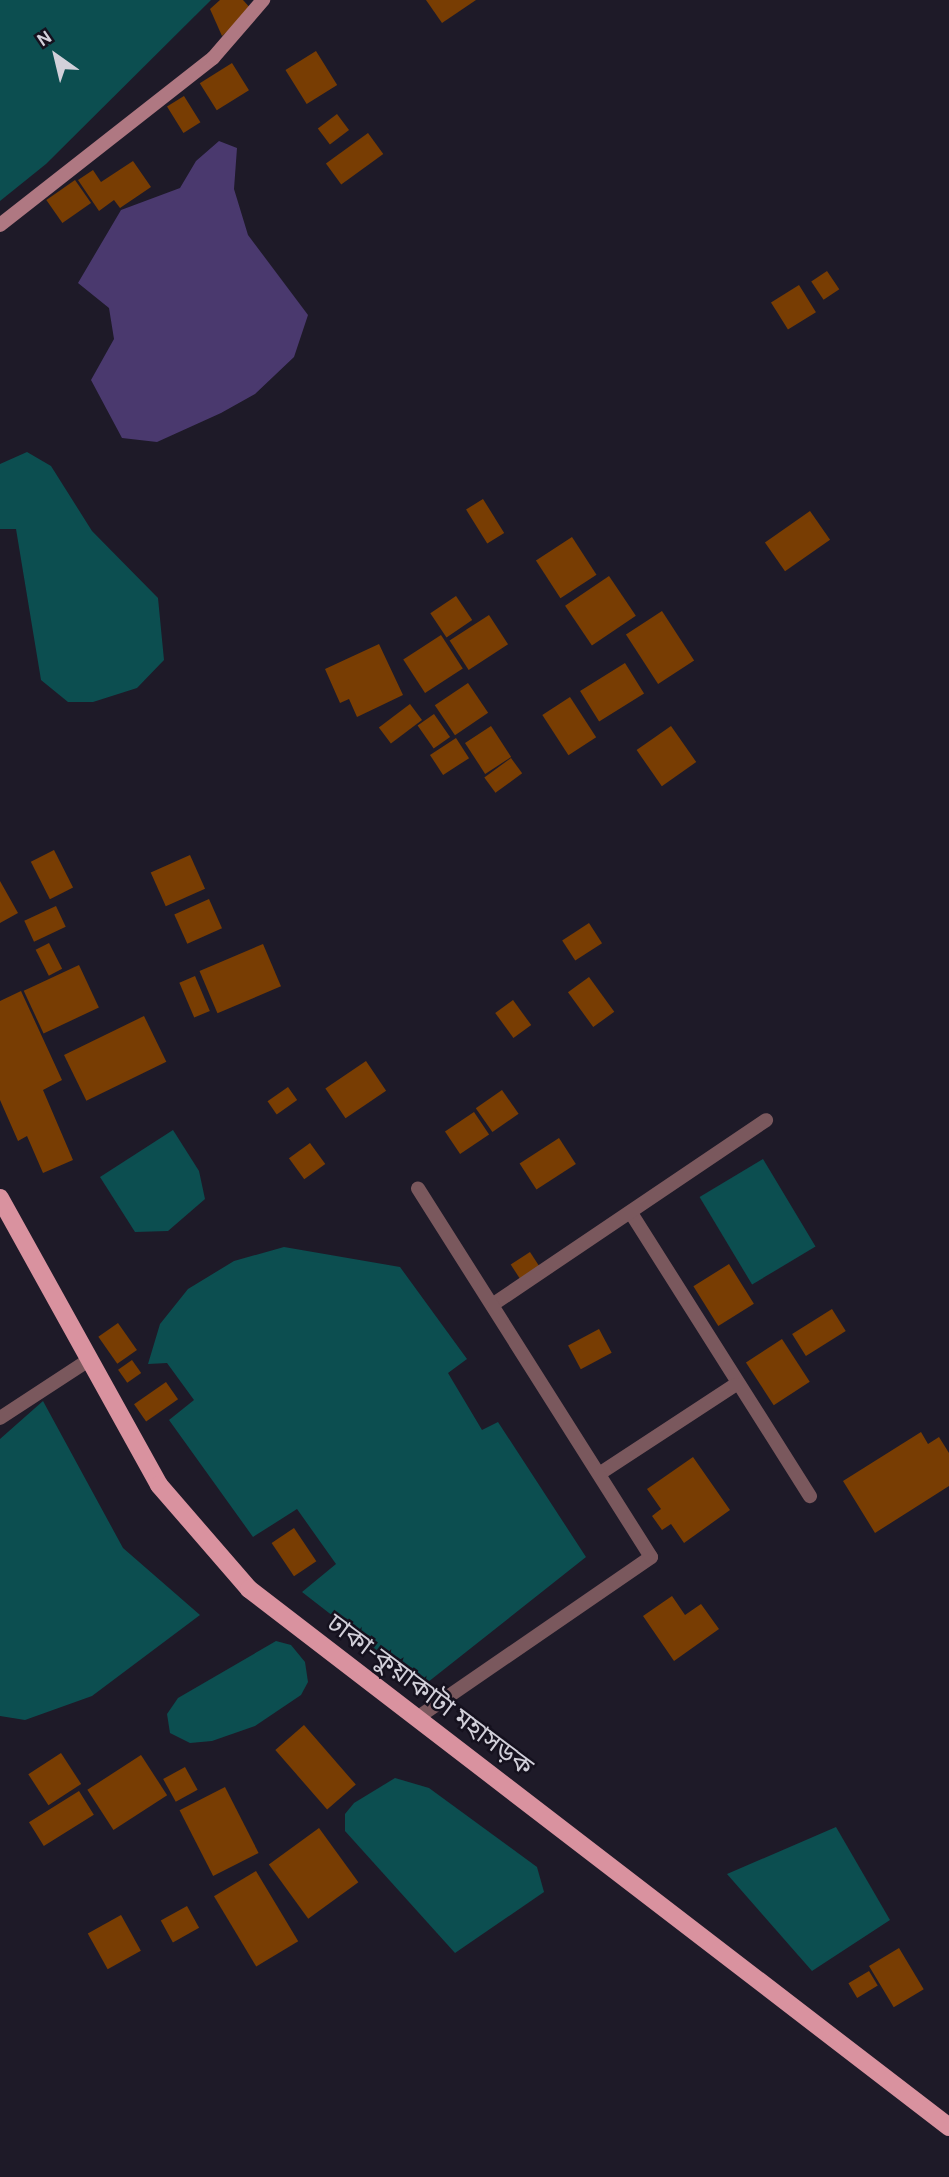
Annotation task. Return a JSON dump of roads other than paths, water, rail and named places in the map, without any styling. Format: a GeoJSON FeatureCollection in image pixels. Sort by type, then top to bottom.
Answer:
{"type":"FeatureCollection","features":[{"type":"Feature","properties":{"kind":"main road","name":"ঢাকা-কুয়াকাটা মহাসড়ক"},"geometry":{"type":"LineString","coordinates":[[0,1198],[87,1361],[159,1485],[203,1543],[249,1589],[949,2127]]}},
{"type":"Feature","properties":{"kind":"street"},"geometry":{"type":"LineString","coordinates":[[0,225],[213,58],[263,0]]}},
{"type":"Feature","properties":{"kind":"street"},"geometry":{"type":"LineString","coordinates":[[495,1303],[766,1120]]}},
{"type":"Feature","properties":{"kind":"street"},"geometry":{"type":"LineString","coordinates":[[417,1718],[651,1557],[602,1472],[418,1188]]}},
{"type":"Feature","properties":{"kind":"street"},"geometry":{"type":"LineString","coordinates":[[631,1213],[736,1385],[810,1496]]}},
{"type":"Feature","properties":{"kind":"street"},"geometry":{"type":"LineString","coordinates":[[0,1418],[87,1361]]}},
{"type":"Feature","properties":{"kind":"street"},"geometry":{"type":"LineString","coordinates":[[602,1472],[736,1385]]}}]}
